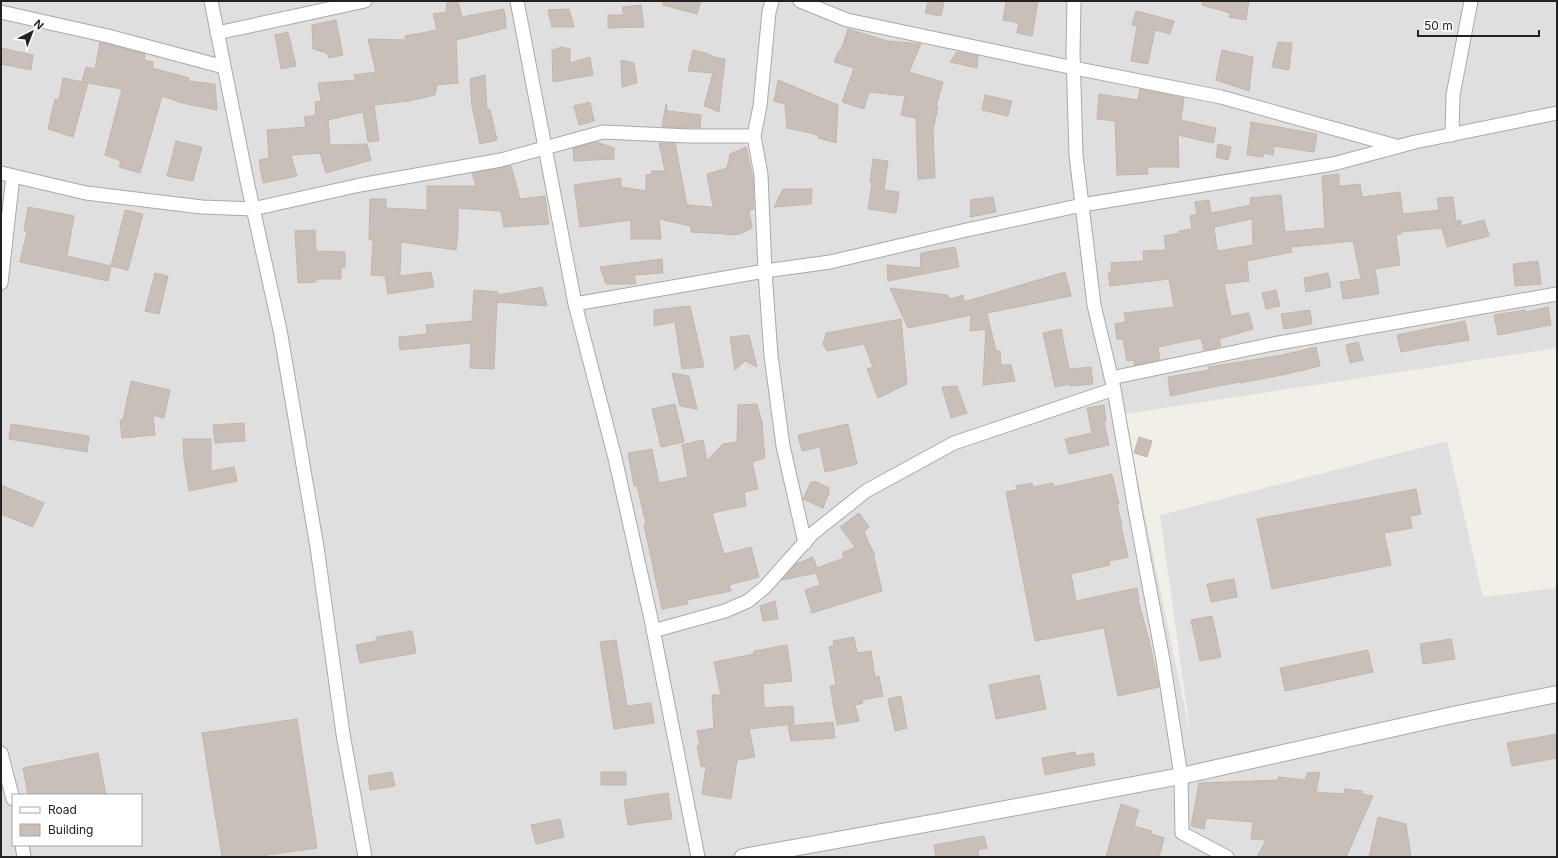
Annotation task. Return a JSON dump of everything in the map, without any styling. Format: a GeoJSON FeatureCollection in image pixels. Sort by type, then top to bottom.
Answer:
{"type":"FeatureCollection","features":[{"type":"Feature","properties":{"kind":"street"},"geometry":{"type":"LineString","coordinates":[[211,1],[253,209],[280,330],[317,547],[343,734],[365,857]]}},
{"type":"Feature","properties":{"kind":"street"},"geometry":{"type":"LineString","coordinates":[[217,33],[365,1]]}},
{"type":"Feature","properties":{"kind":"street"},"geometry":{"type":"LineString","coordinates":[[517,1],[575,304],[615,458],[653,631],[698,857]]}},
{"type":"Feature","properties":{"kind":"street"},"geometry":{"type":"LineString","coordinates":[[772,1],[769,12],[760,106],[754,136],[761,175],[765,271],[771,356],[784,446],[805,542]]}},
{"type":"Feature","properties":{"kind":"street"},"geometry":{"type":"LineString","coordinates":[[800,1],[847,20],[1074,68],[1221,97],[1398,147]]}},
{"type":"Feature","properties":{"kind":"street"},"geometry":{"type":"LineString","coordinates":[[1074,1],[1076,155],[1094,305],[1112,384],[1134,510],[1163,660],[1181,776],[1182,833],[1227,857]]}},
{"type":"Feature","properties":{"kind":"street"},"geometry":{"type":"LineString","coordinates":[[1452,135],[1453,95],[1471,1]]}},
{"type":"Feature","properties":{"kind":"street"},"geometry":{"type":"LineString","coordinates":[[1,12],[108,36],[224,67]]}},
{"type":"Feature","properties":{"kind":"street"},"geometry":{"type":"LineString","coordinates":[[575,304],[765,271],[830,262],[962,231],[1082,206],[1333,164],[1398,147],[1557,113]]}},
{"type":"Feature","properties":{"kind":"street"},"geometry":{"type":"LineString","coordinates":[[1,282],[7,174],[86,193],[202,207],[253,209],[360,185],[501,160],[603,132],[689,136],[754,136]]}},
{"type":"Feature","properties":{"kind":"street"},"geometry":{"type":"LineString","coordinates":[[653,631],[725,611],[748,601],[765,587],[812,534],[866,490],[954,443],[1112,384],[1273,344],[1557,294]]}},
{"type":"Feature","properties":{"kind":"street"},"geometry":{"type":"LineString","coordinates":[[743,857],[1181,776],[1453,715],[1557,694]]}},
{"type":"Feature","properties":{"kind":"street"},"geometry":{"type":"LineString","coordinates":[[1,753],[12,796]]}},
{"type":"Feature","properties":{"kind":"street"},"geometry":{"type":"LineString","coordinates":[[22,846],[24,857]]}},
{"type":"Feature","properties":{"kind":"shaded area"},"geometry":{"type":"Polygon","coordinates":[[[1,1],[1557,1],[1557,348],[1124,414],[1191,738],[1160,515],[1447,441],[1483,597],[1557,588],[1557,857],[1,857],[1,1]]]}},
{"type":"Feature","properties":{"kind":"building"},"geometry":{"type":"Polygon","coordinates":[[[447,1],[458,1],[462,17],[504,9],[506,22],[506,28],[456,40],[458,83],[437,85],[435,95],[409,101],[374,105],[379,141],[368,142],[363,112],[328,120],[330,145],[367,144],[371,160],[326,173],[320,153],[291,155],[297,176],[263,183],[259,160],[269,158],[267,130],[306,127],[304,117],[316,115],[315,102],[321,101],[318,83],[356,80],[354,75],[376,72],[368,39],[406,40],[405,36],[437,30],[433,14],[446,12],[447,1]]]}},
{"type":"Feature","properties":{"kind":"building"},"geometry":{"type":"Polygon","coordinates":[[[663,1],[701,1],[697,14],[663,5],[663,1]]]}},
{"type":"Feature","properties":{"kind":"building"},"geometry":{"type":"Polygon","coordinates":[[[928,1],[944,1],[941,16],[925,13],[928,1]]]}},
{"type":"Feature","properties":{"kind":"building"},"geometry":{"type":"Polygon","coordinates":[[[1006,1],[1038,1],[1032,36],[1017,33],[1019,23],[1003,20],[1006,1]]]}},
{"type":"Feature","properties":{"kind":"building"},"geometry":{"type":"Polygon","coordinates":[[[1203,1],[1249,1],[1246,20],[1229,17],[1230,13],[1202,5],[1203,1]]]}},
{"type":"Feature","properties":{"kind":"building"},"geometry":{"type":"Polygon","coordinates":[[[641,5],[644,27],[608,28],[608,15],[624,15],[622,7],[641,5]]]}},
{"type":"Feature","properties":{"kind":"building"},"geometry":{"type":"Polygon","coordinates":[[[569,9],[574,27],[552,27],[548,10],[569,9]]]}},
{"type":"Feature","properties":{"kind":"building"},"geometry":{"type":"Polygon","coordinates":[[[1136,11],[1174,21],[1170,34],[1155,30],[1148,64],[1131,61],[1137,26],[1132,25],[1136,11]]]}},
{"type":"Feature","properties":{"kind":"building"},"geometry":{"type":"Polygon","coordinates":[[[336,20],[343,55],[329,58],[327,53],[313,49],[312,25],[336,20]]]}},
{"type":"Feature","properties":{"kind":"building"},"geometry":{"type":"Polygon","coordinates":[[[848,29],[887,41],[921,44],[909,72],[943,82],[936,107],[938,107],[933,130],[935,178],[918,179],[916,118],[901,115],[905,96],[869,92],[864,109],[842,102],[854,68],[834,62],[839,50],[841,50],[848,29]]]}},
{"type":"Feature","properties":{"kind":"building"},"geometry":{"type":"Polygon","coordinates":[[[288,32],[296,66],[281,69],[275,35],[288,32]]]}},
{"type":"Feature","properties":{"kind":"building"},"geometry":{"type":"Polygon","coordinates":[[[100,42],[145,54],[144,60],[153,62],[152,68],[189,78],[188,81],[215,84],[217,110],[182,103],[162,96],[140,173],[119,167],[121,161],[105,155],[122,89],[82,82],[86,67],[95,69],[100,42]]]}},
{"type":"Feature","properties":{"kind":"building"},"geometry":{"type":"Polygon","coordinates":[[[1278,42],[1292,43],[1289,70],[1272,67],[1278,42]]]}},
{"type":"Feature","properties":{"kind":"building"},"geometry":{"type":"Polygon","coordinates":[[[562,47],[570,49],[570,63],[590,57],[593,75],[553,82],[552,50],[562,47]]]}},
{"type":"Feature","properties":{"kind":"building"},"geometry":{"type":"Polygon","coordinates":[[[1,48],[33,55],[31,70],[1,64],[1,48]]]}},
{"type":"Feature","properties":{"kind":"building"},"geometry":{"type":"Polygon","coordinates":[[[693,50],[725,59],[719,112],[704,106],[713,73],[688,71],[693,50]]]}},
{"type":"Feature","properties":{"kind":"building"},"geometry":{"type":"Polygon","coordinates":[[[1222,50],[1253,57],[1249,91],[1216,80],[1222,50]]]}},
{"type":"Feature","properties":{"kind":"building"},"geometry":{"type":"Polygon","coordinates":[[[957,52],[978,56],[977,68],[950,62],[957,52]]]}},
{"type":"Feature","properties":{"kind":"building"},"geometry":{"type":"Polygon","coordinates":[[[621,60],[634,63],[637,83],[622,87],[621,60]]]}},
{"type":"Feature","properties":{"kind":"building"},"geometry":{"type":"Polygon","coordinates":[[[485,75],[487,110],[490,109],[497,140],[480,144],[472,106],[470,79],[485,75]]]}},
{"type":"Feature","properties":{"kind":"building"},"geometry":{"type":"Polygon","coordinates":[[[63,78],[88,83],[73,137],[48,129],[55,99],[59,100],[63,78]]]}},
{"type":"Feature","properties":{"kind":"building"},"geometry":{"type":"Polygon","coordinates":[[[778,80],[838,105],[836,143],[818,138],[819,135],[787,128],[785,104],[774,101],[778,80]]]}},
{"type":"Feature","properties":{"kind":"building"},"geometry":{"type":"Polygon","coordinates":[[[1140,89],[1184,98],[1181,120],[1216,128],[1213,143],[1178,135],[1179,167],[1147,167],[1148,174],[1117,175],[1115,121],[1097,119],[1099,94],[1138,100],[1140,89]]]}},
{"type":"Feature","properties":{"kind":"building"},"geometry":{"type":"Polygon","coordinates":[[[985,95],[1012,101],[1008,116],[982,110],[985,95]]]}},
{"type":"Feature","properties":{"kind":"building"},"geometry":{"type":"Polygon","coordinates":[[[590,102],[594,121],[579,125],[574,106],[590,102]]]}},
{"type":"Feature","properties":{"kind":"building"},"geometry":{"type":"Polygon","coordinates":[[[666,104],[668,111],[701,115],[700,128],[662,127],[666,104]]]}},
{"type":"Feature","properties":{"kind":"building"},"geometry":{"type":"Polygon","coordinates":[[[1251,122],[1317,134],[1314,152],[1274,146],[1273,155],[1263,153],[1263,157],[1247,155],[1251,122]]]}},
{"type":"Feature","properties":{"kind":"building"},"geometry":{"type":"Polygon","coordinates":[[[176,141],[202,147],[193,181],[167,176],[176,141]]]}},
{"type":"Feature","properties":{"kind":"building"},"geometry":{"type":"Polygon","coordinates":[[[596,142],[614,148],[614,159],[574,161],[573,148],[596,142]]]}},
{"type":"Feature","properties":{"kind":"building"},"geometry":{"type":"Polygon","coordinates":[[[659,143],[675,143],[687,205],[713,207],[707,174],[727,168],[730,154],[746,147],[753,179],[754,209],[749,210],[752,228],[740,234],[726,235],[691,232],[691,226],[659,219],[661,239],[631,239],[631,220],[580,227],[574,185],[621,178],[621,187],[646,191],[646,175],[652,174],[651,171],[665,171],[659,143]]]}},
{"type":"Feature","properties":{"kind":"building"},"geometry":{"type":"Polygon","coordinates":[[[1218,144],[1231,147],[1228,160],[1216,157],[1218,144]]]}},
{"type":"Feature","properties":{"kind":"building"},"geometry":{"type":"Polygon","coordinates":[[[873,159],[888,161],[884,190],[899,192],[896,213],[868,209],[872,182],[870,182],[873,159]]]}},
{"type":"Feature","properties":{"kind":"building"},"geometry":{"type":"Polygon","coordinates":[[[511,166],[520,199],[545,196],[549,224],[504,227],[501,211],[458,208],[456,250],[401,242],[400,276],[431,272],[434,287],[388,294],[385,276],[371,275],[373,240],[369,240],[370,199],[386,199],[386,208],[427,210],[427,186],[476,186],[472,173],[511,166]]]}},
{"type":"Feature","properties":{"kind":"building"},"geometry":{"type":"Polygon","coordinates":[[[1339,174],[1339,186],[1360,184],[1362,197],[1400,192],[1403,214],[1439,210],[1437,198],[1453,197],[1456,221],[1461,220],[1461,226],[1484,220],[1489,236],[1447,247],[1442,228],[1401,232],[1401,234],[1396,235],[1400,265],[1375,269],[1379,294],[1343,299],[1340,282],[1361,279],[1353,241],[1291,247],[1292,252],[1247,261],[1249,281],[1224,284],[1231,316],[1249,313],[1253,329],[1219,339],[1221,346],[1212,349],[1204,350],[1201,338],[1158,347],[1160,360],[1134,365],[1134,360],[1127,361],[1123,339],[1117,339],[1115,324],[1126,322],[1124,313],[1174,307],[1169,279],[1110,286],[1108,273],[1112,272],[1111,263],[1144,261],[1143,251],[1166,250],[1164,236],[1180,233],[1179,231],[1192,229],[1190,216],[1197,214],[1195,202],[1209,200],[1211,213],[1251,205],[1250,198],[1281,195],[1285,232],[1325,228],[1322,176],[1339,174]],[[1252,219],[1214,227],[1217,251],[1253,245],[1252,219]]]}},
{"type":"Feature","properties":{"kind":"building"},"geometry":{"type":"Polygon","coordinates":[[[783,189],[812,189],[811,204],[774,207],[783,189]]]}},
{"type":"Feature","properties":{"kind":"building"},"geometry":{"type":"Polygon","coordinates":[[[993,197],[996,212],[970,217],[970,200],[993,197]]]}},
{"type":"Feature","properties":{"kind":"building"},"geometry":{"type":"Polygon","coordinates":[[[28,207],[74,216],[67,256],[111,266],[108,281],[20,262],[27,232],[24,231],[28,207]]]}},
{"type":"Feature","properties":{"kind":"building"},"geometry":{"type":"Polygon","coordinates":[[[125,210],[143,214],[128,270],[111,266],[125,210]]]}},
{"type":"Feature","properties":{"kind":"building"},"geometry":{"type":"Polygon","coordinates":[[[315,230],[316,251],[345,252],[345,267],[341,267],[341,279],[316,279],[316,282],[298,283],[295,231],[315,230]]]}},
{"type":"Feature","properties":{"kind":"building"},"geometry":{"type":"Polygon","coordinates":[[[955,247],[959,267],[888,281],[887,265],[920,268],[921,253],[955,247]]]}},
{"type":"Feature","properties":{"kind":"building"},"geometry":{"type":"Polygon","coordinates":[[[662,259],[663,273],[634,275],[636,284],[606,284],[600,267],[662,259]]]}},
{"type":"Feature","properties":{"kind":"building"},"geometry":{"type":"Polygon","coordinates":[[[1538,261],[1541,284],[1515,286],[1513,264],[1538,261]]]}},
{"type":"Feature","properties":{"kind":"building"},"geometry":{"type":"Polygon","coordinates":[[[1065,272],[1071,296],[987,313],[996,351],[1000,351],[1001,365],[1011,365],[1015,381],[983,385],[986,329],[970,331],[971,315],[908,328],[890,288],[947,295],[950,299],[963,295],[964,302],[1065,272]]]}},
{"type":"Feature","properties":{"kind":"building"},"geometry":{"type":"Polygon","coordinates":[[[155,273],[168,276],[159,314],[145,311],[155,273]]]}},
{"type":"Feature","properties":{"kind":"building"},"geometry":{"type":"Polygon","coordinates":[[[1328,273],[1331,287],[1306,292],[1304,278],[1328,273]]]}},
{"type":"Feature","properties":{"kind":"building"},"geometry":{"type":"Polygon","coordinates":[[[542,287],[547,306],[497,302],[494,369],[470,368],[471,343],[400,350],[399,337],[427,334],[426,325],[472,321],[474,290],[498,292],[498,295],[542,287]]]}},
{"type":"Feature","properties":{"kind":"building"},"geometry":{"type":"Polygon","coordinates":[[[1276,290],[1280,306],[1266,309],[1262,293],[1276,290]]]}},
{"type":"Feature","properties":{"kind":"building"},"geometry":{"type":"Polygon","coordinates":[[[690,306],[704,367],[682,369],[675,322],[654,326],[654,310],[690,306]]]}},
{"type":"Feature","properties":{"kind":"building"},"geometry":{"type":"Polygon","coordinates":[[[1548,307],[1551,325],[1498,335],[1494,315],[1525,310],[1526,312],[1548,307]]]}},
{"type":"Feature","properties":{"kind":"building"},"geometry":{"type":"Polygon","coordinates":[[[1310,310],[1312,324],[1284,329],[1281,314],[1310,310]]]}},
{"type":"Feature","properties":{"kind":"building"},"geometry":{"type":"Polygon","coordinates":[[[901,319],[907,384],[878,398],[867,369],[873,367],[864,344],[827,351],[823,344],[826,333],[901,319]]]}},
{"type":"Feature","properties":{"kind":"building"},"geometry":{"type":"Polygon","coordinates":[[[1465,321],[1469,340],[1401,352],[1397,335],[1465,321]]]}},
{"type":"Feature","properties":{"kind":"building"},"geometry":{"type":"Polygon","coordinates":[[[1061,329],[1069,369],[1091,367],[1093,384],[1070,386],[1070,384],[1055,387],[1043,333],[1061,329]]]}},
{"type":"Feature","properties":{"kind":"building"},"geometry":{"type":"Polygon","coordinates":[[[749,335],[757,367],[745,361],[735,370],[730,337],[749,335]]]}},
{"type":"Feature","properties":{"kind":"building"},"geometry":{"type":"Polygon","coordinates":[[[1358,342],[1363,360],[1350,363],[1346,345],[1358,342]]]}},
{"type":"Feature","properties":{"kind":"building"},"geometry":{"type":"Polygon","coordinates":[[[1316,347],[1320,366],[1287,374],[1170,396],[1168,377],[1209,370],[1208,367],[1283,355],[1316,347]]]}},
{"type":"Feature","properties":{"kind":"building"},"geometry":{"type":"Polygon","coordinates":[[[672,373],[689,376],[697,409],[680,406],[672,373]]]}},
{"type":"Feature","properties":{"kind":"building"},"geometry":{"type":"Polygon","coordinates":[[[131,381],[170,390],[164,418],[153,415],[155,435],[122,438],[120,420],[123,420],[131,381]]]}},
{"type":"Feature","properties":{"kind":"building"},"geometry":{"type":"Polygon","coordinates":[[[957,386],[967,413],[951,418],[942,387],[957,386]]]}},
{"type":"Feature","properties":{"kind":"building"},"geometry":{"type":"Polygon","coordinates":[[[675,404],[684,442],[661,447],[652,409],[675,404]]]}},
{"type":"Feature","properties":{"kind":"building"},"geometry":{"type":"Polygon","coordinates":[[[757,404],[763,426],[765,458],[752,462],[758,489],[744,492],[746,506],[712,513],[724,554],[751,547],[759,577],[729,585],[731,591],[687,600],[688,604],[662,609],[644,525],[646,524],[637,486],[634,486],[628,453],[652,449],[659,483],[688,477],[682,445],[703,440],[707,461],[723,444],[737,442],[738,405],[757,404]]]}},
{"type":"Feature","properties":{"kind":"building"},"geometry":{"type":"Polygon","coordinates":[[[1104,405],[1106,421],[1104,422],[1109,446],[1105,444],[1105,446],[1069,454],[1065,439],[1092,433],[1087,408],[1104,405]]]}},
{"type":"Feature","properties":{"kind":"building"},"geometry":{"type":"Polygon","coordinates":[[[244,423],[245,441],[215,443],[213,425],[244,423]]]}},
{"type":"Feature","properties":{"kind":"building"},"geometry":{"type":"Polygon","coordinates":[[[11,424],[89,436],[87,452],[9,439],[11,424]]]}},
{"type":"Feature","properties":{"kind":"building"},"geometry":{"type":"Polygon","coordinates":[[[848,424],[857,464],[825,472],[820,447],[802,451],[798,435],[848,424]]]}},
{"type":"Feature","properties":{"kind":"building"},"geometry":{"type":"Polygon","coordinates":[[[1139,437],[1152,441],[1147,457],[1134,453],[1139,437]]]}},
{"type":"Feature","properties":{"kind":"building"},"geometry":{"type":"Polygon","coordinates":[[[183,439],[211,439],[211,471],[234,467],[237,481],[189,491],[184,459],[183,439]]]}},
{"type":"Feature","properties":{"kind":"building"},"geometry":{"type":"Polygon","coordinates":[[[1112,474],[1128,557],[1109,561],[1110,565],[1071,574],[1076,601],[1137,588],[1138,600],[1149,640],[1159,687],[1118,696],[1104,628],[1035,641],[1006,492],[1017,490],[1016,486],[1032,483],[1033,487],[1053,483],[1054,487],[1112,474]]]}},
{"type":"Feature","properties":{"kind":"building"},"geometry":{"type":"Polygon","coordinates":[[[811,482],[816,482],[829,488],[829,493],[823,508],[803,499],[811,482]]]}},
{"type":"Feature","properties":{"kind":"building"},"geometry":{"type":"Polygon","coordinates":[[[1,485],[44,503],[33,527],[1,514],[1,485]]]}},
{"type":"Feature","properties":{"kind":"building"},"geometry":{"type":"Polygon","coordinates":[[[1416,489],[1421,514],[1410,516],[1412,528],[1384,533],[1391,565],[1272,589],[1257,519],[1416,489]]]}},
{"type":"Feature","properties":{"kind":"building"},"geometry":{"type":"Polygon","coordinates":[[[859,513],[869,527],[864,532],[875,556],[882,591],[812,613],[805,590],[820,585],[816,573],[782,580],[796,564],[813,557],[817,568],[844,558],[842,553],[855,547],[840,527],[859,513]]]}},
{"type":"Feature","properties":{"kind":"building"},"geometry":{"type":"Polygon","coordinates":[[[1234,579],[1237,597],[1211,602],[1207,584],[1234,579]]]}},
{"type":"Feature","properties":{"kind":"building"},"geometry":{"type":"Polygon","coordinates":[[[775,601],[778,619],[763,621],[760,606],[775,601]]]}},
{"type":"Feature","properties":{"kind":"building"},"geometry":{"type":"Polygon","coordinates":[[[1212,616],[1221,657],[1200,661],[1191,620],[1212,616]]]}},
{"type":"Feature","properties":{"kind":"building"},"geometry":{"type":"Polygon","coordinates":[[[412,631],[416,653],[360,663],[356,645],[377,641],[376,637],[412,631]]]}},
{"type":"Feature","properties":{"kind":"building"},"geometry":{"type":"Polygon","coordinates":[[[854,637],[857,653],[871,651],[875,677],[879,676],[883,696],[862,700],[863,703],[855,705],[859,721],[837,725],[830,686],[836,685],[829,647],[834,646],[833,641],[854,637]]]}},
{"type":"Feature","properties":{"kind":"building"},"geometry":{"type":"Polygon","coordinates":[[[1451,639],[1455,659],[1423,664],[1420,644],[1451,639]]]}},
{"type":"Feature","properties":{"kind":"building"},"geometry":{"type":"Polygon","coordinates":[[[616,640],[627,706],[651,703],[654,723],[614,729],[600,642],[616,640]]]}},
{"type":"Feature","properties":{"kind":"building"},"geometry":{"type":"Polygon","coordinates":[[[787,645],[792,681],[763,684],[764,708],[793,706],[794,724],[749,729],[755,757],[737,760],[731,799],[702,794],[706,766],[701,767],[697,746],[700,745],[697,731],[714,728],[712,695],[721,695],[714,662],[754,654],[754,651],[787,645]]]}},
{"type":"Feature","properties":{"kind":"building"},"geometry":{"type":"Polygon","coordinates":[[[1368,650],[1373,672],[1285,691],[1280,668],[1368,650]]]}},
{"type":"Feature","properties":{"kind":"building"},"geometry":{"type":"Polygon","coordinates":[[[1039,675],[1046,709],[996,719],[989,685],[1039,675]]]}},
{"type":"Feature","properties":{"kind":"building"},"geometry":{"type":"Polygon","coordinates":[[[901,696],[907,728],[895,731],[888,699],[901,696]]]}},
{"type":"Feature","properties":{"kind":"building"},"geometry":{"type":"Polygon","coordinates":[[[297,719],[317,848],[254,857],[222,857],[202,733],[297,719]]]}},
{"type":"Feature","properties":{"kind":"building"},"geometry":{"type":"Polygon","coordinates":[[[833,722],[835,738],[791,741],[788,726],[833,722]]]}},
{"type":"Feature","properties":{"kind":"building"},"geometry":{"type":"Polygon","coordinates":[[[1557,734],[1557,758],[1512,766],[1507,743],[1557,734]]]}},
{"type":"Feature","properties":{"kind":"building"},"geometry":{"type":"Polygon","coordinates":[[[1075,752],[1076,756],[1093,753],[1095,765],[1045,775],[1042,758],[1075,752]]]}},
{"type":"Feature","properties":{"kind":"building"},"geometry":{"type":"Polygon","coordinates":[[[98,753],[106,794],[28,794],[23,768],[98,753]]]}},
{"type":"Feature","properties":{"kind":"building"},"geometry":{"type":"Polygon","coordinates":[[[392,772],[395,786],[370,790],[368,776],[392,772]]]}},
{"type":"Feature","properties":{"kind":"building"},"geometry":{"type":"Polygon","coordinates":[[[601,772],[626,772],[626,785],[601,785],[601,772]]]}},
{"type":"Feature","properties":{"kind":"building"},"geometry":{"type":"Polygon","coordinates":[[[1320,772],[1316,792],[1344,794],[1345,789],[1362,791],[1362,794],[1373,796],[1346,857],[1257,857],[1266,840],[1251,839],[1253,822],[1206,818],[1204,829],[1191,826],[1199,783],[1278,780],[1278,777],[1305,780],[1307,773],[1320,772]]]}},
{"type":"Feature","properties":{"kind":"building"},"geometry":{"type":"Polygon","coordinates":[[[668,793],[672,819],[628,825],[624,800],[668,793]]]}},
{"type":"Feature","properties":{"kind":"building"},"geometry":{"type":"Polygon","coordinates":[[[1121,804],[1139,810],[1134,826],[1152,831],[1151,834],[1164,838],[1159,857],[1106,857],[1121,804]]]}},
{"type":"Feature","properties":{"kind":"building"},"geometry":{"type":"Polygon","coordinates":[[[1378,817],[1406,824],[1411,857],[1369,857],[1378,817]]]}},
{"type":"Feature","properties":{"kind":"building"},"geometry":{"type":"Polygon","coordinates":[[[560,819],[564,837],[536,844],[531,825],[560,819]]]}},
{"type":"Feature","properties":{"kind":"building"},"geometry":{"type":"Polygon","coordinates":[[[984,836],[987,848],[978,850],[979,857],[936,857],[934,845],[984,836]]]}}]}
